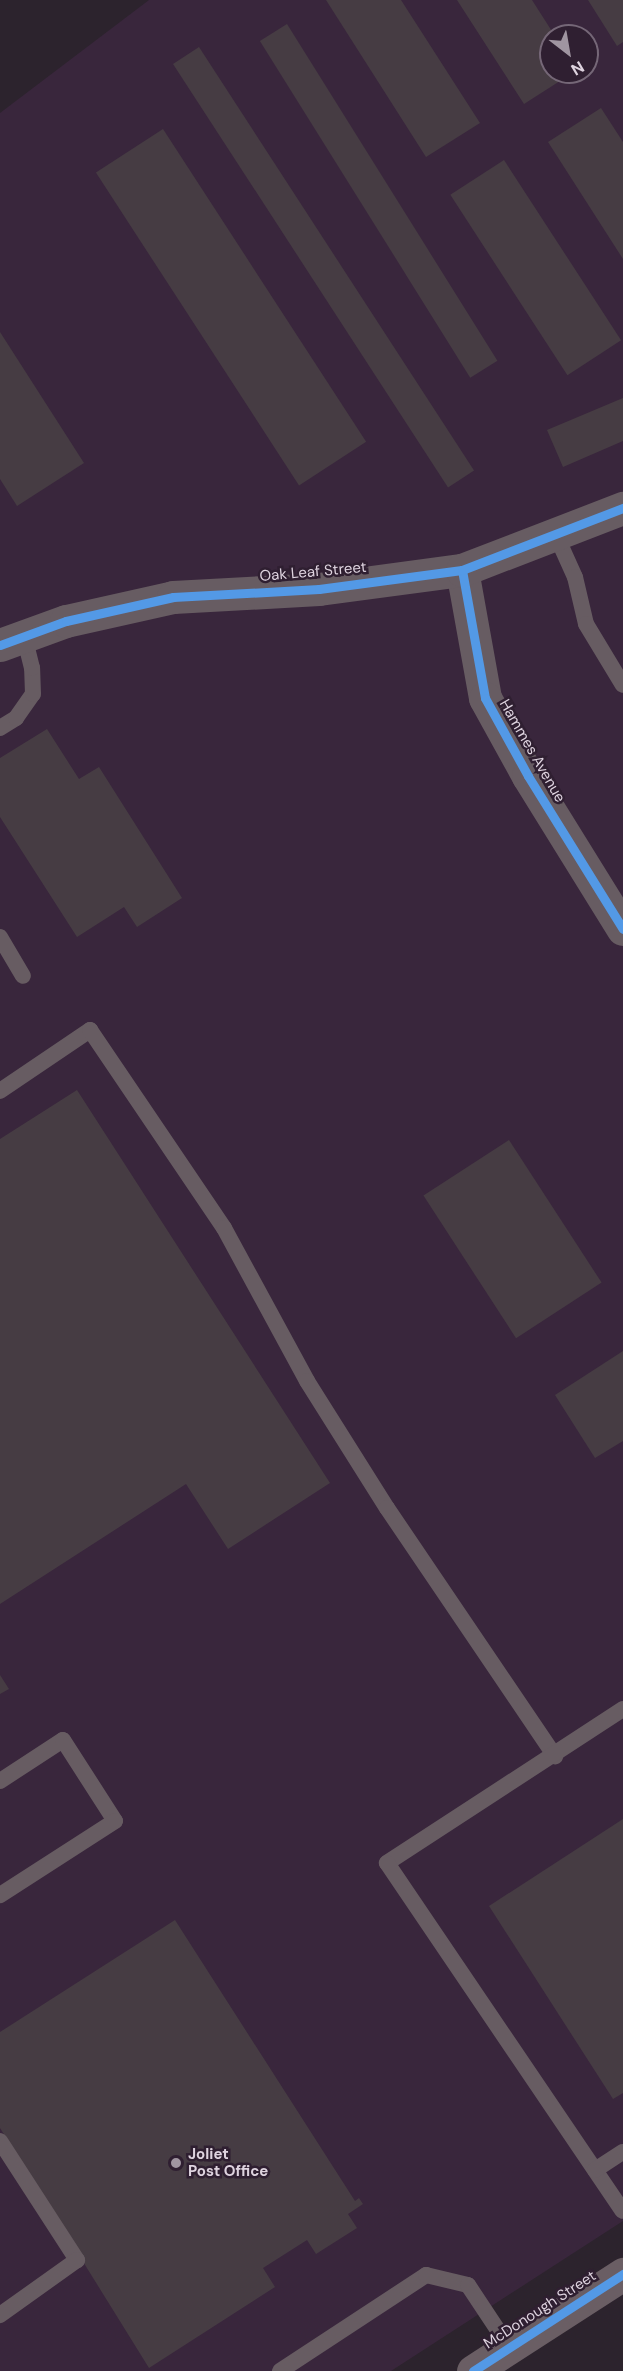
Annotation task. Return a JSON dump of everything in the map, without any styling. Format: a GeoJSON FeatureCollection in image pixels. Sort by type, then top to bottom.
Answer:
{"type":"FeatureCollection","features":[{"type":"Feature","properties":{"kind":"street","name":"Oak Leaf Street"},"geometry":{"type":"LineString","coordinates":[[12,641],[66,621],[173,597],[319,589],[462,570],[623,508]]}},
{"type":"Feature","properties":{"kind":"street","name":"Hammes Avenue"},"geometry":{"type":"LineString","coordinates":[[462,570],[485,698],[528,776],[623,928]]}},
{"type":"Feature","properties":{"kind":"street","name":"McDonough Street"},"geometry":{"type":"LineString","coordinates":[[473,2371],[623,2274]]}},
{"type":"Feature","properties":{"kind":"lane"},"geometry":{"type":"LineString","coordinates":[[556,534],[574,577],[586,624],[623,685]]}},
{"type":"Feature","properties":{"kind":"lane"},"geometry":{"type":"LineString","coordinates":[[0,728],[16,718],[33,694],[32,668],[12,641]]}},
{"type":"Feature","properties":{"kind":"lane"},"geometry":{"type":"LineString","coordinates":[[0,937],[23,976]]}},
{"type":"Feature","properties":{"kind":"lane"},"geometry":{"type":"LineString","coordinates":[[0,1091],[90,1030],[224,1228],[307,1381],[387,1508],[555,1756]]}},
{"type":"Feature","properties":{"kind":"lane"},"geometry":{"type":"LineString","coordinates":[[623,1709],[555,1756],[387,1863],[623,2211]]}},
{"type":"Feature","properties":{"kind":"lane"},"geometry":{"type":"LineString","coordinates":[[0,1781],[63,1740],[115,1821],[0,1895]]}},
{"type":"Feature","properties":{"kind":"lane"},"geometry":{"type":"LineString","coordinates":[[0,2141],[77,2260],[0,2315]]}},
{"type":"Feature","properties":{"kind":"lane"},"geometry":{"type":"LineString","coordinates":[[595,2170],[623,2152]]}},
{"type":"Feature","properties":{"kind":"lane"},"geometry":{"type":"LineString","coordinates":[[280,2371],[426,2275],[468,2285],[509,2347]]}},
{"type":"Feature","properties":{"kind":"shaded area"},"geometry":{"type":"Polygon","coordinates":[[[149,0],[623,0],[623,2221],[391,2371],[0,2371],[0,113],[149,0]]]}},
{"type":"Feature","properties":{"kind":"building"},"geometry":{"type":"Polygon","coordinates":[[[326,0],[401,0],[480,123],[426,157],[326,0]]]}},
{"type":"Feature","properties":{"kind":"building"},"geometry":{"type":"Polygon","coordinates":[[[457,0],[532,0],[547,24],[539,24],[539,84],[555,84],[524,104],[457,0]]]}},
{"type":"Feature","properties":{"kind":"building"},"geometry":{"type":"Polygon","coordinates":[[[588,0],[623,0],[623,42],[617,46],[588,0]]]}},
{"type":"Feature","properties":{"kind":"building"},"geometry":{"type":"Polygon","coordinates":[[[287,24],[497,361],[470,378],[260,41],[287,24]]]}},
{"type":"Feature","properties":{"kind":"building"},"geometry":{"type":"Polygon","coordinates":[[[199,47],[474,471],[448,487],[173,64],[199,47]]]}},
{"type":"Feature","properties":{"kind":"building"},"geometry":{"type":"Polygon","coordinates":[[[601,108],[623,142],[623,259],[548,142],[601,108]]]}},
{"type":"Feature","properties":{"kind":"building"},"geometry":{"type":"Polygon","coordinates":[[[163,129],[366,442],[299,485],[96,173],[163,129]]]}},
{"type":"Feature","properties":{"kind":"building"},"geometry":{"type":"Polygon","coordinates":[[[504,160],[621,340],[567,375],[450,195],[504,160]]]}},
{"type":"Feature","properties":{"kind":"building"},"geometry":{"type":"Polygon","coordinates":[[[0,332],[84,463],[17,506],[0,479],[0,332]]]}},
{"type":"Feature","properties":{"kind":"building"},"geometry":{"type":"Polygon","coordinates":[[[623,398],[623,441],[563,467],[547,430],[623,398]]]}},
{"type":"Feature","properties":{"kind":"building"},"geometry":{"type":"Polygon","coordinates":[[[47,729],[79,779],[99,767],[182,898],[137,927],[124,907],[77,937],[0,817],[0,758],[47,729]]]}},
{"type":"Feature","properties":{"kind":"building"},"geometry":{"type":"Polygon","coordinates":[[[77,1090],[330,1483],[228,1549],[186,1484],[0,1604],[0,1139],[77,1090]]]}},
{"type":"Feature","properties":{"kind":"building"},"geometry":{"type":"Polygon","coordinates":[[[509,1140],[602,1283],[516,1338],[423,1196],[509,1140]]]}},
{"type":"Feature","properties":{"kind":"building"},"geometry":{"type":"Polygon","coordinates":[[[623,1351],[623,1441],[595,1458],[555,1395],[623,1351]]]}},
{"type":"Feature","properties":{"kind":"building"},"geometry":{"type":"Polygon","coordinates":[[[0,1675],[9,1689],[0,1694],[0,1675]]]}},
{"type":"Feature","properties":{"kind":"building"},"geometry":{"type":"Polygon","coordinates":[[[623,1819],[623,2093],[613,2099],[489,1906],[623,1819]]]}},
{"type":"Feature","properties":{"kind":"building","name":"Joliet Post Office"},"geometry":{"type":"Polygon","coordinates":[[[175,1920],[355,2201],[359,2198],[363,2204],[348,2214],[357,2228],[316,2254],[307,2240],[263,2268],[275,2287],[149,2368],[0,2128],[0,2032],[175,1920]]]}},
{"type":"Feature","properties":{"kind":"cycle path"},"geometry":{"type":"LineString","coordinates":[[0,645],[66,621],[173,597],[319,589],[462,570],[623,508]]}},
{"type":"Feature","properties":{"kind":"cycle path"},"geometry":{"type":"LineString","coordinates":[[462,570],[485,698],[528,776],[623,929]]}},
{"type":"Feature","properties":{"kind":"cycle path"},"geometry":{"type":"LineString","coordinates":[[473,2371],[623,2274]]}},
{"type":"Feature","properties":{"kind":"place","name":"Joliet Post Office"},"geometry":{"type":"Point","coordinates":[176,2163]}}]}
